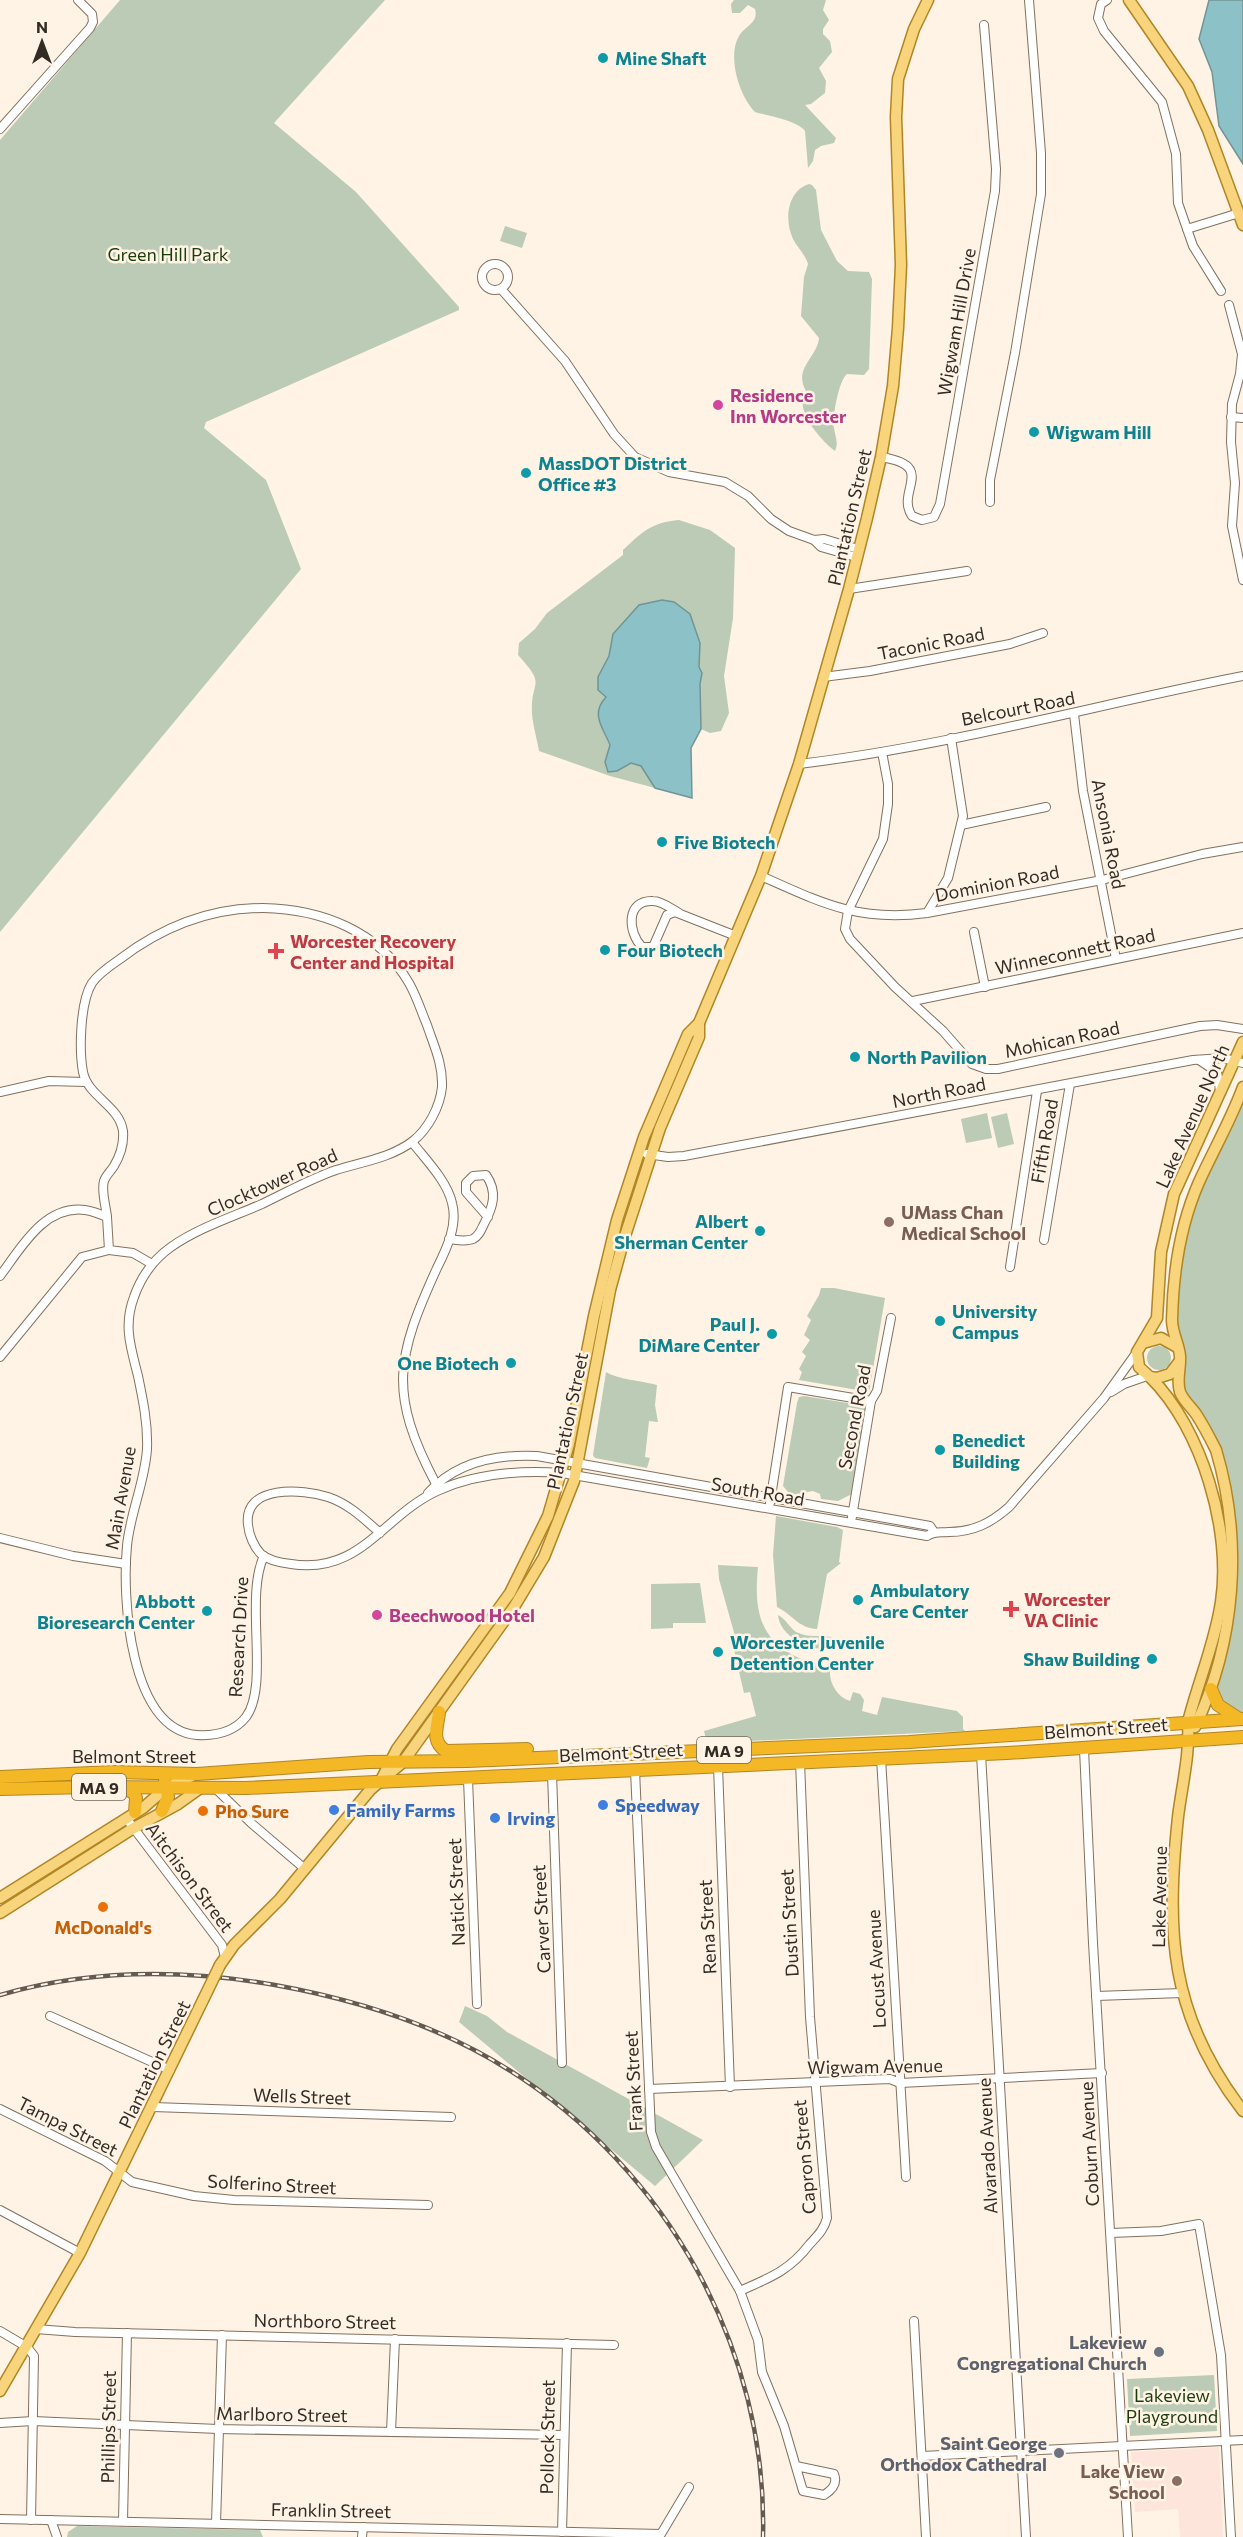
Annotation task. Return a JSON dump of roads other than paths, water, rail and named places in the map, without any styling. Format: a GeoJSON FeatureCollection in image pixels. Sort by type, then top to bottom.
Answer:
{"type":"FeatureCollection","features":[{"type":"Feature","properties":{"kind":"highway"},"geometry":{"type":"LineString","coordinates":[[1210,1689],[1218,1705],[1241,1719]]}},
{"type":"Feature","properties":{"kind":"highway"},"geometry":{"type":"LineString","coordinates":[[439,1712],[436,1738],[440,1746],[446,1750],[572,1748],[589,1755]]}},
{"type":"Feature","properties":{"kind":"highway","name":"Belmont Street"},"geometry":{"type":"LineString","coordinates":[[0,1777],[160,1772],[197,1774],[388,1762],[960,1740],[1241,1719]]}},
{"type":"Feature","properties":{"kind":"highway","name":"Belmont Street"},"geometry":{"type":"LineString","coordinates":[[0,1789],[120,1786],[216,1789],[468,1779],[552,1773],[1084,1749],[1243,1737]]}},
{"type":"Feature","properties":{"kind":"highway"},"geometry":{"type":"LineString","coordinates":[[160,1772],[167,1787],[168,1797],[162,1811]]}},
{"type":"Feature","properties":{"kind":"highway"},"geometry":{"type":"LineString","coordinates":[[120,1786],[134,1793],[136,1798],[130,1815]]}},
{"type":"Feature","properties":{"kind":"main road","name":"Plantation Street"},"geometry":{"type":"LineString","coordinates":[[380,1782],[388,1762],[510,1593],[548,1516],[563,1468],[605,1265],[644,1137],[688,1034],[699,1023],[761,876],[798,764],[849,589],[881,457],[893,386],[901,265],[896,117],[898,79],[914,29],[928,0]]}},
{"type":"Feature","properties":{"kind":"main road"},"geometry":{"type":"LineString","coordinates":[[1130,0],[1188,86],[1208,130],[1243,225]]}},
{"type":"Feature","properties":{"kind":"main road","name":"Plantation Street"},"geometry":{"type":"LineString","coordinates":[[0,2391],[81,2253],[222,1961],[238,1940],[280,1899],[369,1790],[403,1762],[534,1577],[555,1532],[576,1470],[612,1286],[627,1230],[653,1156],[660,1128],[699,1037],[699,1023]]}},
{"type":"Feature","properties":{"kind":"main road","name":"Lake Avenue North"},"geometry":{"type":"LineString","coordinates":[[1140,1348],[1157,1318],[1160,1259],[1168,1217],[1178,1185],[1220,1094],[1239,1061],[1243,1041]]}},
{"type":"Feature","properties":{"kind":"main road","name":"Lake Avenue North"},"geometry":{"type":"LineString","coordinates":[[1177,1347],[1172,1323],[1177,1261],[1183,1230],[1195,1191],[1243,1088]]}},
{"type":"Feature","properties":{"kind":"main road"},"geometry":{"type":"LineString","coordinates":[[1189,1740],[1193,1722],[1219,1615],[1224,1558],[1215,1504],[1206,1471],[1172,1403],[1139,1367],[1140,1348],[1161,1338],[1177,1347],[1180,1359],[1181,1394],[1202,1423],[1220,1459],[1230,1489],[1238,1535],[1238,1576],[1234,1611],[1227,1641],[1210,1689],[1193,1722]]}},
{"type":"Feature","properties":{"kind":"main road"},"geometry":{"type":"LineString","coordinates":[[1149,1377],[1157,1378],[1170,1374],[1180,1359]]}},
{"type":"Feature","properties":{"kind":"main road","name":"Lake Avenue"},"geometry":{"type":"LineString","coordinates":[[1189,1740],[1179,1816],[1172,1900],[1174,1947],[1182,1993],[1207,2056],[1243,2111]]}},
{"type":"Feature","properties":{"kind":"main road"},"geometry":{"type":"LineString","coordinates":[[0,1898],[130,1815],[167,1787],[197,1774]]}},
{"type":"Feature","properties":{"kind":"main road"},"geometry":{"type":"LineString","coordinates":[[0,1913],[199,1789]]}},
{"type":"Feature","properties":{"kind":"street"},"geometry":{"type":"LineString","coordinates":[[0,129],[90,28],[93,17],[90,10],[78,0]]}},
{"type":"Feature","properties":{"kind":"street"},"geometry":{"type":"LineString","coordinates":[[990,502],[990,480],[1015,353],[1041,194],[1041,153],[1029,0]]}},
{"type":"Feature","properties":{"kind":"street"},"geometry":{"type":"LineString","coordinates":[[1107,0],[1101,4],[1098,15],[1104,31],[1162,102],[1175,147],[1176,194],[1193,246],[1221,291]]}},
{"type":"Feature","properties":{"kind":"street","name":"Wigwam Hill Drive"},"geometry":{"type":"LineString","coordinates":[[881,457],[898,460],[910,471],[912,477],[908,505],[912,516],[919,520],[934,517],[940,504],[995,191],[996,169],[984,26]]}},
{"type":"Feature","properties":{"kind":"street"},"geometry":{"type":"LineString","coordinates":[[1187,229],[1239,213]]}},
{"type":"Feature","properties":{"kind":"street"},"geometry":{"type":"LineString","coordinates":[[501,289],[565,361],[628,452],[641,461],[669,472],[717,479],[729,484],[748,496],[782,528],[814,540],[824,539],[857,553]]}},
{"type":"Feature","properties":{"kind":"street"},"geometry":{"type":"LineString","coordinates":[[1228,305],[1242,354],[1240,374],[1232,404],[1231,453],[1235,483],[1232,518],[1243,580]]}},
{"type":"Feature","properties":{"kind":"street"},"geometry":{"type":"LineString","coordinates":[[1231,417],[1243,417]]}},
{"type":"Feature","properties":{"kind":"street"},"geometry":{"type":"LineString","coordinates":[[849,589],[967,571]]}},
{"type":"Feature","properties":{"kind":"street","name":"Taconic Road"},"geometry":{"type":"LineString","coordinates":[[823,677],[870,671],[1010,644],[1043,633]]}},
{"type":"Feature","properties":{"kind":"street","name":"Belcourt Road"},"geometry":{"type":"LineString","coordinates":[[798,764],[882,752],[1074,714],[1243,676]]}},
{"type":"Feature","properties":{"kind":"street","name":"Ansonia Road"},"geometry":{"type":"LineString","coordinates":[[1074,714],[1083,791],[1116,959]]}},
{"type":"Feature","properties":{"kind":"street"},"geometry":{"type":"LineString","coordinates":[[927,913],[948,878],[961,825],[962,806],[951,738]]}},
{"type":"Feature","properties":{"kind":"street"},"geometry":{"type":"LineString","coordinates":[[848,911],[883,839],[888,804],[888,784],[882,752]]}},
{"type":"Feature","properties":{"kind":"street"},"geometry":{"type":"LineString","coordinates":[[961,825],[1047,807]]}},
{"type":"Feature","properties":{"kind":"street","name":"Dominion Road"},"geometry":{"type":"LineString","coordinates":[[761,876],[825,904],[848,911],[884,916],[927,913],[1102,880],[1202,854],[1243,848]]}},
{"type":"Feature","properties":{"kind":"street"},"geometry":{"type":"LineString","coordinates":[[680,913],[667,915],[656,944],[651,948],[642,947],[635,938],[631,918],[634,909],[641,904],[653,901],[736,936]]}},
{"type":"Feature","properties":{"kind":"street","name":"Clocktower Road"},"geometry":{"type":"LineString","coordinates":[[86,1082],[81,1050],[85,1005],[91,986],[105,970],[155,936],[205,916],[259,908],[304,912],[340,922],[374,943],[394,962],[415,995],[439,1059],[442,1087],[433,1116],[412,1142],[381,1157],[325,1174],[228,1218],[177,1243],[152,1264]]}},
{"type":"Feature","properties":{"kind":"street","name":"Mohican Road"},"geometry":{"type":"LineString","coordinates":[[848,911],[845,928],[850,939],[972,1064],[986,1070],[1057,1058],[1200,1026],[1217,1025],[1243,1029]]}},
{"type":"Feature","properties":{"kind":"street"},"geometry":{"type":"LineString","coordinates":[[974,932],[985,987]]}},
{"type":"Feature","properties":{"kind":"street","name":"Winneconnett Road"},"geometry":{"type":"LineString","coordinates":[[913,1001],[1243,933]]}},
{"type":"Feature","properties":{"kind":"street"},"geometry":{"type":"LineString","coordinates":[[1199,1059],[1217,1072],[1220,1094]]}},
{"type":"Feature","properties":{"kind":"street","name":"North Road"},"geometry":{"type":"LineString","coordinates":[[641,1152],[668,1157],[691,1155],[1199,1059],[1239,1061]]}},
{"type":"Feature","properties":{"kind":"street"},"geometry":{"type":"LineString","coordinates":[[0,1092],[49,1081],[86,1082],[113,1110],[122,1125],[120,1155],[104,1180],[109,1250]]}},
{"type":"Feature","properties":{"kind":"street","name":"Fifth Road"},"geometry":{"type":"LineString","coordinates":[[1044,1240],[1070,1084]]}},
{"type":"Feature","properties":{"kind":"street"},"geometry":{"type":"LineString","coordinates":[[1010,1268],[1037,1091]]}},
{"type":"Feature","properties":{"kind":"street"},"geometry":{"type":"LineString","coordinates":[[412,1142],[440,1180],[452,1201],[454,1216],[450,1239],[413,1320],[403,1369],[404,1400],[410,1426],[425,1465],[436,1484]]}},
{"type":"Feature","properties":{"kind":"street"},"geometry":{"type":"LineString","coordinates":[[450,1239],[462,1241],[474,1239],[488,1217],[494,1202],[493,1190],[486,1175],[476,1175],[466,1183],[466,1192],[488,1217]]}},
{"type":"Feature","properties":{"kind":"street"},"geometry":{"type":"LineString","coordinates":[[0,1276],[36,1230],[51,1217],[75,1209],[91,1211],[107,1217]]}},
{"type":"Feature","properties":{"kind":"street"},"geometry":{"type":"LineString","coordinates":[[0,1357],[82,1257],[109,1250],[133,1253],[152,1264]]}},
{"type":"Feature","properties":{"kind":"street"},"geometry":{"type":"LineString","coordinates":[[1160,1259],[1177,1261]]}},
{"type":"Feature","properties":{"kind":"street","name":"Main Avenue"},"geometry":{"type":"LineString","coordinates":[[126,1564],[127,1545],[144,1468],[147,1442],[143,1402],[127,1329],[135,1294],[152,1264]]}},
{"type":"Feature","properties":{"kind":"street","name":"Second Road"},"geometry":{"type":"LineString","coordinates":[[851,1523],[871,1401],[877,1391],[891,1317]]}},
{"type":"Feature","properties":{"kind":"street","name":"South Road"},"geometry":{"type":"LineString","coordinates":[[576,1470],[769,1510],[927,1536],[934,1532],[975,1529],[1002,1513],[1104,1398],[1140,1348]]}},
{"type":"Feature","properties":{"kind":"street","name":"South Road"},"geometry":{"type":"LineString","coordinates":[[1104,1398],[1124,1384],[1149,1377]]}},
{"type":"Feature","properties":{"kind":"street"},"geometry":{"type":"LineString","coordinates":[[769,1510],[788,1387],[871,1401]]}},
{"type":"Feature","properties":{"kind":"street","name":"Research Drive"},"geometry":{"type":"LineString","coordinates":[[380,1533],[357,1513],[330,1498],[303,1493],[273,1493],[256,1502],[250,1510],[247,1522],[250,1537],[264,1556],[299,1566],[331,1563],[350,1556],[380,1533],[422,1500],[436,1484],[466,1466],[501,1456],[537,1456],[563,1468]]}},
{"type":"Feature","properties":{"kind":"street","name":"Research Drive"},"geometry":{"type":"LineString","coordinates":[[422,1500],[450,1486],[498,1474],[563,1468],[576,1470]]}},
{"type":"Feature","properties":{"kind":"street","name":"South Road"},"geometry":{"type":"LineString","coordinates":[[576,1470],[853,1512],[930,1526],[934,1532]]}},
{"type":"Feature","properties":{"kind":"street"},"geometry":{"type":"LineString","coordinates":[[0,1538],[63,1554],[126,1564]]}},
{"type":"Feature","properties":{"kind":"street","name":"Research Drive"},"geometry":{"type":"LineString","coordinates":[[126,1564],[130,1635],[138,1668],[150,1697],[159,1713],[174,1729],[186,1734],[211,1735],[233,1728],[244,1719],[251,1708],[255,1683],[257,1577],[264,1556]]}},
{"type":"Feature","properties":{"kind":"street","name":"Coburn Avenue"},"geometry":{"type":"LineString","coordinates":[[1084,1749],[1128,2537]]}},
{"type":"Feature","properties":{"kind":"street","name":"Alvarado Avenue"},"geometry":{"type":"LineString","coordinates":[[981,1754],[1026,2537]]}},
{"type":"Feature","properties":{"kind":"street","name":"Locust Avenue"},"geometry":{"type":"LineString","coordinates":[[881,1758],[906,2177]]}},
{"type":"Feature","properties":{"kind":"street","name":"Dustin Street"},"geometry":{"type":"LineString","coordinates":[[800,1761],[807,1964],[815,2083]]}},
{"type":"Feature","properties":{"kind":"street","name":"Rena Street"},"geometry":{"type":"LineString","coordinates":[[718,1766],[730,2086]]}},
{"type":"Feature","properties":{"kind":"street","name":"Frank Street"},"geometry":{"type":"LineString","coordinates":[[634,1770],[650,2127],[656,2147],[740,2291],[758,2340],[762,2372],[784,2426],[802,2491],[824,2495],[831,2491],[835,2484],[834,2474],[796,2466]]}},
{"type":"Feature","properties":{"kind":"street","name":"Carver Street"},"geometry":{"type":"LineString","coordinates":[[552,1773],[562,2063]]}},
{"type":"Feature","properties":{"kind":"street","name":"Natick Street"},"geometry":{"type":"LineString","coordinates":[[468,1779],[477,2004]]}},
{"type":"Feature","properties":{"kind":"street"},"geometry":{"type":"LineString","coordinates":[[216,1789],[251,1823],[305,1869]]}},
{"type":"Feature","properties":{"kind":"street","name":"Aitchison Street"},"geometry":{"type":"LineString","coordinates":[[130,1815],[132,1829],[222,1945],[222,1961]]}},
{"type":"Feature","properties":{"kind":"street"},"geometry":{"type":"LineString","coordinates":[[1096,1996],[1182,1993]]}},
{"type":"Feature","properties":{"kind":"street"},"geometry":{"type":"LineString","coordinates":[[50,2016],[170,2070]]}},
{"type":"Feature","properties":{"kind":"street","name":"Wigwam Avenue"},"geometry":{"type":"LineString","coordinates":[[649,2089],[890,2079],[900,2083],[1101,2073]]}},
{"type":"Feature","properties":{"kind":"street","name":"Capron Street"},"geometry":{"type":"LineString","coordinates":[[740,2291],[780,2273],[791,2265],[819,2235],[826,2222],[828,2210],[815,2083]]}},
{"type":"Feature","properties":{"kind":"street","name":"Wells Street"},"geometry":{"type":"LineString","coordinates":[[153,2107],[451,2117]]}},
{"type":"Feature","properties":{"kind":"street","name":"Tampa Street"},"geometry":{"type":"LineString","coordinates":[[0,2109],[105,2161],[120,2173]]}},
{"type":"Feature","properties":{"kind":"street","name":"Solferino Street"},"geometry":{"type":"LineString","coordinates":[[120,2173],[132,2182],[194,2196],[220,2199],[428,2205]]}},
{"type":"Feature","properties":{"kind":"street"},"geometry":{"type":"LineString","coordinates":[[0,2210],[81,2253]]}},
{"type":"Feature","properties":{"kind":"street"},"geometry":{"type":"LineString","coordinates":[[1111,2233],[1161,2231],[1199,2224],[1221,2355],[1231,2537]]}},
{"type":"Feature","properties":{"kind":"street"},"geometry":{"type":"LineString","coordinates":[[914,2320],[926,2537]]}},
{"type":"Feature","properties":{"kind":"street","name":"Northboro Street"},"geometry":{"type":"LineString","coordinates":[[36,2329],[614,2344]]}},
{"type":"Feature","properties":{"kind":"street"},"geometry":{"type":"LineString","coordinates":[[0,2331],[27,2347],[34,2356],[31,2520]]}},
{"type":"Feature","properties":{"kind":"street","name":"Phillips Street"},"geometry":{"type":"LineString","coordinates":[[123,2521],[127,2333]]}},
{"type":"Feature","properties":{"kind":"street"},"geometry":{"type":"LineString","coordinates":[[216,2523],[222,2335]]}},
{"type":"Feature","properties":{"kind":"street"},"geometry":{"type":"LineString","coordinates":[[391,2432],[395,2339]]}},
{"type":"Feature","properties":{"kind":"street","name":"Pollock Street"},"geometry":{"type":"LineString","coordinates":[[562,2532],[567,2343]]}},
{"type":"Feature","properties":{"kind":"street","name":"Marlboro Street"},"geometry":{"type":"LineString","coordinates":[[0,2423],[33,2421],[125,2427],[564,2435]]}},
{"type":"Feature","properties":{"kind":"street"},"geometry":{"type":"LineString","coordinates":[[921,2456],[1243,2440]]}},
{"type":"Feature","properties":{"kind":"street","name":"Franklin Street"},"geometry":{"type":"LineString","coordinates":[[0,2519],[363,2527],[438,2533],[661,2534],[689,2487]]}},
{"type":"Feature","properties":{"kind":"street"},"geometry":{"type":"LineString","coordinates":[[51,2520],[57,2537]]}},
{"type":"Feature","properties":{"kind":"street"},"geometry":{"type":"LineString","coordinates":[[362,2537],[363,2527]]}},
{"type":"Feature","properties":{"kind":"water"},"geometry":{"type":"Polygon","coordinates":[[[1209,0],[1243,0],[1243,164],[1219,126],[1212,72],[1199,39],[1209,0]]]}},
{"type":"Feature","properties":{"kind":"water"},"geometry":{"type":"Polygon","coordinates":[[[662,600],[674,602],[690,614],[700,643],[701,729],[691,748],[692,798],[655,788],[641,766],[631,763],[617,771],[608,772],[605,762],[610,745],[599,721],[599,709],[606,697],[598,690],[598,677],[609,656],[613,634],[639,605],[662,600]]]}},
{"type":"Feature","properties":{"kind":"railway"},"geometry":{"type":"LineString","coordinates":[[0,1995],[68,1980],[137,1974],[206,1976],[275,1985],[337,1998],[397,2016],[454,2040],[509,2070],[565,2111],[616,2158],[660,2212],[697,2270],[726,2333],[748,2399],[760,2467],[763,2537]]}},
{"type":"Feature","properties":{"kind":"place","name":"Mine Shaft"},"geometry":{"type":"Point","coordinates":[603,58]}},
{"type":"Feature","properties":{"kind":"place","name":"Residence Inn Worcester"},"geometry":{"type":"Point","coordinates":[718,405]}},
{"type":"Feature","properties":{"kind":"place","name":"Wigwam Hill"},"geometry":{"type":"Point","coordinates":[1034,432]}},
{"type":"Feature","properties":{"kind":"place","name":"MassDOT District Office #3"},"geometry":{"type":"Point","coordinates":[526,473]}},
{"type":"Feature","properties":{"kind":"place","name":"Five Biotech"},"geometry":{"type":"Point","coordinates":[662,842]}},
{"type":"Feature","properties":{"kind":"place","name":"Four Biotech"},"geometry":{"type":"Point","coordinates":[605,950]}},
{"type":"Feature","properties":{"kind":"place","name":"Worcester Recovery Center and Hospital"},"geometry":{"type":"Point","coordinates":[276,951]}},
{"type":"Feature","properties":{"kind":"place","name":"North Pavilion"},"geometry":{"type":"Point","coordinates":[855,1057]}},
{"type":"Feature","properties":{"kind":"place","name":"UMass Chan Medical School"},"geometry":{"type":"Point","coordinates":[889,1222]}},
{"type":"Feature","properties":{"kind":"place","name":"Albert Sherman Center"},"geometry":{"type":"Point","coordinates":[760,1231]}},
{"type":"Feature","properties":{"kind":"place","name":"University Campus"},"geometry":{"type":"Point","coordinates":[940,1321]}},
{"type":"Feature","properties":{"kind":"place","name":"Paul J. DiMare Center"},"geometry":{"type":"Point","coordinates":[772,1334]}},
{"type":"Feature","properties":{"kind":"place","name":"One Biotech"},"geometry":{"type":"Point","coordinates":[511,1363]}},
{"type":"Feature","properties":{"kind":"place","name":"Benedict Building"},"geometry":{"type":"Point","coordinates":[940,1450]}},
{"type":"Feature","properties":{"kind":"place","name":"Ambulatory Care Center"},"geometry":{"type":"Point","coordinates":[858,1600]}},
{"type":"Feature","properties":{"kind":"place","name":"Worcester VA Clinic"},"geometry":{"type":"Point","coordinates":[1011,1609]}},
{"type":"Feature","properties":{"kind":"place","name":"Abbott Bioresearch Center"},"geometry":{"type":"Point","coordinates":[207,1611]}},
{"type":"Feature","properties":{"kind":"place","name":"Beechwood Hotel"},"geometry":{"type":"Point","coordinates":[377,1615]}},
{"type":"Feature","properties":{"kind":"place","name":"Worcester Juvenile Detention Center"},"geometry":{"type":"Point","coordinates":[718,1652]}},
{"type":"Feature","properties":{"kind":"place","name":"Shaw Building"},"geometry":{"type":"Point","coordinates":[1152,1659]}},
{"type":"Feature","properties":{"kind":"place","name":"Speedway"},"geometry":{"type":"Point","coordinates":[603,1805]}},
{"type":"Feature","properties":{"kind":"place","name":"Family Farms"},"geometry":{"type":"Point","coordinates":[334,1810]}},
{"type":"Feature","properties":{"kind":"place","name":"Pho Sure"},"geometry":{"type":"Point","coordinates":[203,1811]}},
{"type":"Feature","properties":{"kind":"place","name":"Irving"},"geometry":{"type":"Point","coordinates":[495,1818]}},
{"type":"Feature","properties":{"kind":"place","name":"McDonald's"},"geometry":{"type":"Point","coordinates":[103,1907]}},
{"type":"Feature","properties":{"kind":"place","name":"Lakeview Congregational Church"},"geometry":{"type":"Point","coordinates":[1159,2352]}},
{"type":"Feature","properties":{"kind":"place","name":"Saint George Orthodox Cathedral"},"geometry":{"type":"Point","coordinates":[1059,2453]}},
{"type":"Feature","properties":{"kind":"place","name":"Lake View School"},"geometry":{"type":"Point","coordinates":[1177,2481]}},
{"type":"Feature","properties":{"kind":"park label","name":"Green Hill Park"},"geometry":{"type":"Point","coordinates":[168,254]}},
{"type":"Feature","properties":{"kind":"park label","name":"Lakeview Playground"},"geometry":{"type":"Point","coordinates":[1172,2405]}}]}
